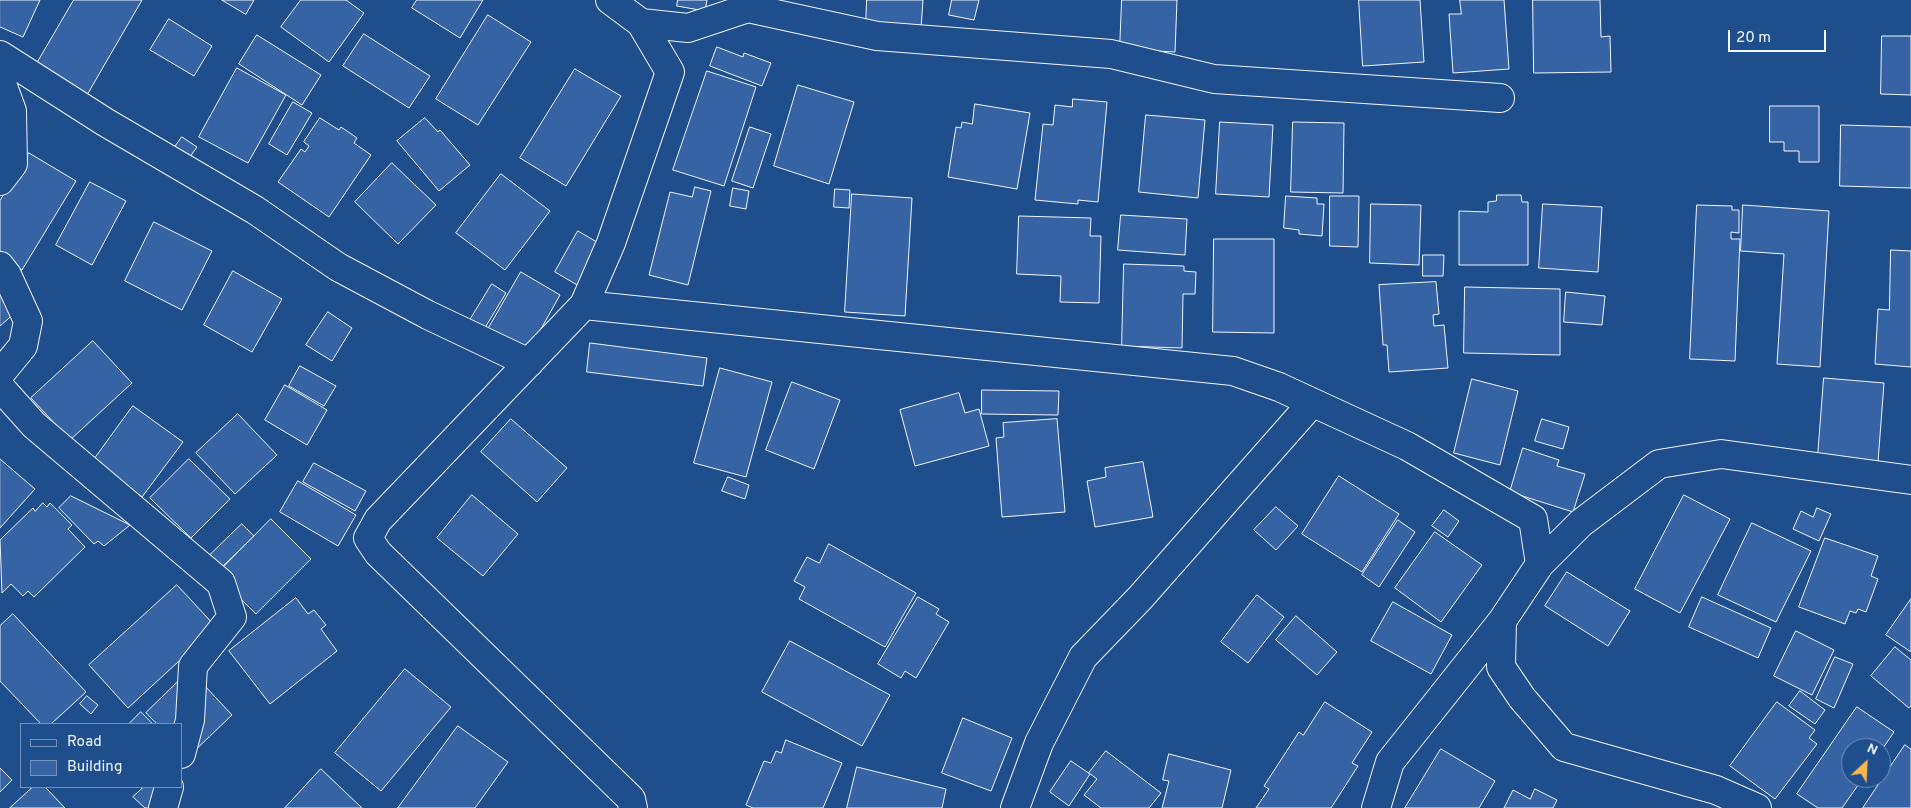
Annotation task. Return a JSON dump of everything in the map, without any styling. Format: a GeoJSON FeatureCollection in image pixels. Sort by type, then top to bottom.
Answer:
{"type":"FeatureCollection","features":[{"type":"Feature","properties":{"kind":"street"},"geometry":{"type":"LineString","coordinates":[[610,0],[642,22],[670,72],[611,243],[584,305],[378,520],[368,538],[378,553],[631,799],[633,808]]}},
{"type":"Feature","properties":{"kind":"street"},"geometry":{"type":"LineString","coordinates":[[642,22],[688,28],[748,8],[877,36],[1111,54],[1214,78],[1500,98]]}},
{"type":"Feature","properties":{"kind":"street"},"geometry":{"type":"LineString","coordinates":[[0,55],[106,122],[255,210],[338,267],[428,315],[529,363]]}},
{"type":"Feature","properties":{"kind":"street"},"geometry":{"type":"LineString","coordinates":[[0,78],[12,111],[12,164],[0,181]]}},
{"type":"Feature","properties":{"kind":"street"},"geometry":{"type":"LineString","coordinates":[[0,266],[7,275],[28,321],[23,346],[0,374]]}},
{"type":"Feature","properties":{"kind":"street"},"geometry":{"type":"LineString","coordinates":[[584,305],[1233,371],[1279,387],[1407,446],[1534,519],[1540,564]]}},
{"type":"Feature","properties":{"kind":"street"},"geometry":{"type":"LineString","coordinates":[[0,387],[34,425],[221,583],[232,618],[193,666],[190,720],[182,750]]}},
{"type":"Feature","properties":{"kind":"street"},"geometry":{"type":"LineString","coordinates":[[1015,808],[1039,743],[1083,656],[1140,598],[1312,403]]}},
{"type":"Feature","properties":{"kind":"street"},"geometry":{"type":"LineString","coordinates":[[1376,808],[1390,762],[1502,620],[1540,564],[1581,524],[1659,464],[1721,454],[1911,480]]}},
{"type":"Feature","properties":{"kind":"street"},"geometry":{"type":"LineString","coordinates":[[1502,620],[1501,667],[1522,698],[1564,747],[1716,790],[1757,808]]}},
{"type":"Feature","properties":{"kind":"street"},"geometry":{"type":"LineString","coordinates":[[163,808],[169,788]]}},
{"type":"Feature","properties":{"kind":"building"},"geometry":{"type":"Polygon","coordinates":[[[0,0],[40,0],[23,37],[0,27],[0,0]]]}},
{"type":"Feature","properties":{"kind":"building"},"geometry":{"type":"Polygon","coordinates":[[[74,0],[142,0],[87,95],[36,65],[74,0]]]}},
{"type":"Feature","properties":{"kind":"building"},"geometry":{"type":"Polygon","coordinates":[[[222,0],[254,0],[246,14],[222,0]]]}},
{"type":"Feature","properties":{"kind":"building"},"geometry":{"type":"Polygon","coordinates":[[[301,0],[346,0],[364,13],[329,62],[281,27],[301,0]]]}},
{"type":"Feature","properties":{"kind":"building"},"geometry":{"type":"Polygon","coordinates":[[[417,0],[483,0],[460,38],[412,8],[417,0]]]}},
{"type":"Feature","properties":{"kind":"building"},"geometry":{"type":"Polygon","coordinates":[[[678,0],[707,0],[705,11],[677,6],[678,0]]]}},
{"type":"Feature","properties":{"kind":"building"},"geometry":{"type":"Polygon","coordinates":[[[867,0],[923,0],[921,29],[866,26],[867,0]]]}},
{"type":"Feature","properties":{"kind":"building"},"geometry":{"type":"Polygon","coordinates":[[[952,0],[979,0],[974,20],[949,15],[952,0]]]}},
{"type":"Feature","properties":{"kind":"building"},"geometry":{"type":"Polygon","coordinates":[[[1122,0],[1177,0],[1175,52],[1120,49],[1122,0]]]}},
{"type":"Feature","properties":{"kind":"building"},"geometry":{"type":"Polygon","coordinates":[[[1359,0],[1420,0],[1424,62],[1363,66],[1359,0]]]}},
{"type":"Feature","properties":{"kind":"building"},"geometry":{"type":"Polygon","coordinates":[[[1460,0],[1504,0],[1509,69],[1453,73],[1449,14],[1461,14],[1460,0]]]}},
{"type":"Feature","properties":{"kind":"building"},"geometry":{"type":"Polygon","coordinates":[[[1533,0],[1600,0],[1601,37],[1610,36],[1611,72],[1534,73],[1533,0]]]}},
{"type":"Feature","properties":{"kind":"building"},"geometry":{"type":"Polygon","coordinates":[[[488,15],[531,42],[478,125],[436,99],[488,15]]]}},
{"type":"Feature","properties":{"kind":"building"},"geometry":{"type":"Polygon","coordinates":[[[169,19],[212,46],[194,76],[150,50],[169,19]]]}},
{"type":"Feature","properties":{"kind":"building"},"geometry":{"type":"Polygon","coordinates":[[[364,34],[430,76],[409,108],[343,66],[364,34]]]}},
{"type":"Feature","properties":{"kind":"building"},"geometry":{"type":"Polygon","coordinates":[[[257,35],[321,75],[302,105],[239,64],[257,35]]]}},
{"type":"Feature","properties":{"kind":"building"},"geometry":{"type":"Polygon","coordinates":[[[1882,36],[1911,36],[1911,95],[1881,94],[1882,36]]]}},
{"type":"Feature","properties":{"kind":"building"},"geometry":{"type":"Polygon","coordinates":[[[717,47],[743,57],[744,53],[771,63],[762,86],[710,66],[717,47]]]}},
{"type":"Feature","properties":{"kind":"building"},"geometry":{"type":"Polygon","coordinates":[[[237,68],[286,95],[248,163],[199,137],[237,68]]]}},
{"type":"Feature","properties":{"kind":"building"},"geometry":{"type":"Polygon","coordinates":[[[575,69],[621,96],[566,186],[520,158],[575,69]]]}},
{"type":"Feature","properties":{"kind":"building"},"geometry":{"type":"Polygon","coordinates":[[[707,71],[756,87],[724,186],[673,170],[707,71]]]}},
{"type":"Feature","properties":{"kind":"building"},"geometry":{"type":"Polygon","coordinates":[[[798,85],[854,102],[829,184],[774,166],[798,85]]]}},
{"type":"Feature","properties":{"kind":"building"},"geometry":{"type":"Polygon","coordinates":[[[1073,99],[1107,102],[1098,202],[1078,200],[1078,204],[1035,200],[1043,124],[1053,125],[1055,105],[1072,107],[1073,99]]]}},
{"type":"Feature","properties":{"kind":"building"},"geometry":{"type":"Polygon","coordinates":[[[293,102],[312,113],[287,155],[269,144],[293,102]]]}},
{"type":"Feature","properties":{"kind":"building"},"geometry":{"type":"Polygon","coordinates":[[[975,104],[1030,113],[1017,189],[948,177],[956,127],[961,128],[962,122],[972,124],[975,104]]]}},
{"type":"Feature","properties":{"kind":"building"},"geometry":{"type":"Polygon","coordinates":[[[1770,106],[1819,106],[1819,162],[1799,162],[1799,151],[1784,151],[1784,142],[1770,142],[1770,106]]]}},
{"type":"Feature","properties":{"kind":"building"},"geometry":{"type":"Polygon","coordinates":[[[1146,115],[1205,120],[1198,198],[1139,192],[1146,115]]]}},
{"type":"Feature","properties":{"kind":"building"},"geometry":{"type":"Polygon","coordinates":[[[320,118],[339,130],[341,127],[357,138],[354,143],[371,155],[329,217],[278,182],[301,149],[305,152],[309,146],[304,142],[320,118]]]}},
{"type":"Feature","properties":{"kind":"building"},"geometry":{"type":"Polygon","coordinates":[[[425,118],[438,132],[440,130],[470,165],[439,191],[397,141],[425,118]]]}},
{"type":"Feature","properties":{"kind":"building"},"geometry":{"type":"Polygon","coordinates":[[[1220,122],[1273,125],[1269,197],[1216,194],[1220,122]]]}},
{"type":"Feature","properties":{"kind":"building"},"geometry":{"type":"Polygon","coordinates":[[[1293,122],[1344,123],[1343,193],[1291,192],[1293,122]]]}},
{"type":"Feature","properties":{"kind":"building"},"geometry":{"type":"Polygon","coordinates":[[[1841,125],[1911,127],[1911,188],[1840,186],[1841,125]]]}},
{"type":"Feature","properties":{"kind":"building"},"geometry":{"type":"Polygon","coordinates":[[[750,127],[771,134],[753,188],[732,181],[750,127]]]}},
{"type":"Feature","properties":{"kind":"building"},"geometry":{"type":"Polygon","coordinates":[[[182,137],[197,147],[187,161],[172,151],[182,137]]]}},
{"type":"Feature","properties":{"kind":"building"},"geometry":{"type":"Polygon","coordinates":[[[29,153],[76,181],[22,270],[0,257],[0,201],[29,153]]]}},
{"type":"Feature","properties":{"kind":"building"},"geometry":{"type":"Polygon","coordinates":[[[392,163],[436,205],[398,244],[355,202],[392,163]]]}},
{"type":"Feature","properties":{"kind":"building"},"geometry":{"type":"Polygon","coordinates":[[[501,174],[550,211],[505,270],[456,233],[501,174]]]}},
{"type":"Feature","properties":{"kind":"building"},"geometry":{"type":"Polygon","coordinates":[[[90,182],[126,201],[92,265],[56,245],[90,182]]]}},
{"type":"Feature","properties":{"kind":"building"},"geometry":{"type":"Polygon","coordinates":[[[695,187],[711,191],[688,285],[649,275],[670,192],[692,197],[695,187]]]}},
{"type":"Feature","properties":{"kind":"building"},"geometry":{"type":"Polygon","coordinates":[[[733,188],[749,191],[746,209],[730,206],[733,188]]]}},
{"type":"Feature","properties":{"kind":"building"},"geometry":{"type":"Polygon","coordinates":[[[835,189],[850,190],[849,208],[834,207],[835,189]]]}},
{"type":"Feature","properties":{"kind":"building"},"geometry":{"type":"Polygon","coordinates":[[[852,194],[912,198],[905,316],[845,312],[852,194]]]}},
{"type":"Feature","properties":{"kind":"building"},"geometry":{"type":"Polygon","coordinates":[[[1497,195],[1521,195],[1522,202],[1528,202],[1528,265],[1459,265],[1459,211],[1488,212],[1488,202],[1496,201],[1497,195]]]}},
{"type":"Feature","properties":{"kind":"building"},"geometry":{"type":"Polygon","coordinates":[[[1286,196],[1317,198],[1317,204],[1324,204],[1322,236],[1299,234],[1299,230],[1284,228],[1286,196]]]}},
{"type":"Feature","properties":{"kind":"building"},"geometry":{"type":"Polygon","coordinates":[[[1330,196],[1359,196],[1358,247],[1330,246],[1330,196]]]}},
{"type":"Feature","properties":{"kind":"building"},"geometry":{"type":"Polygon","coordinates":[[[1371,204],[1421,205],[1419,265],[1370,263],[1371,204]]]}},
{"type":"Feature","properties":{"kind":"building"},"geometry":{"type":"Polygon","coordinates":[[[1543,204],[1602,207],[1598,272],[1539,268],[1543,204]]]}},
{"type":"Feature","properties":{"kind":"building"},"geometry":{"type":"Polygon","coordinates":[[[1697,205],[1732,206],[1732,210],[1739,210],[1739,233],[1731,232],[1731,239],[1740,239],[1735,361],[1690,359],[1697,205]]]}},
{"type":"Feature","properties":{"kind":"building"},"geometry":{"type":"Polygon","coordinates":[[[1743,205],[1829,211],[1820,367],[1777,364],[1784,254],[1741,251],[1743,205]]]}},
{"type":"Feature","properties":{"kind":"building"},"geometry":{"type":"Polygon","coordinates":[[[1121,215],[1187,219],[1185,255],[1118,250],[1121,215]]]}},
{"type":"Feature","properties":{"kind":"building"},"geometry":{"type":"Polygon","coordinates":[[[1019,216],[1091,218],[1090,236],[1101,236],[1099,303],[1060,302],[1061,276],[1017,274],[1019,216]]]}},
{"type":"Feature","properties":{"kind":"building"},"geometry":{"type":"Polygon","coordinates":[[[154,222],[212,251],[182,310],[125,281],[154,222]]]}},
{"type":"Feature","properties":{"kind":"building"},"geometry":{"type":"Polygon","coordinates":[[[578,231],[602,245],[579,286],[555,272],[578,231]]]}},
{"type":"Feature","properties":{"kind":"building"},"geometry":{"type":"Polygon","coordinates":[[[1214,239],[1274,239],[1274,333],[1213,332],[1214,239]]]}},
{"type":"Feature","properties":{"kind":"building"},"geometry":{"type":"Polygon","coordinates":[[[1891,250],[1911,251],[1911,367],[1875,364],[1878,309],[1889,310],[1891,250]]]}},
{"type":"Feature","properties":{"kind":"building"},"geometry":{"type":"Polygon","coordinates":[[[1423,255],[1444,255],[1443,276],[1423,276],[1423,255]]]}},
{"type":"Feature","properties":{"kind":"building"},"geometry":{"type":"Polygon","coordinates":[[[1124,264],[1184,266],[1184,271],[1196,272],[1195,294],[1183,294],[1182,348],[1122,346],[1124,264]]]}},
{"type":"Feature","properties":{"kind":"building"},"geometry":{"type":"Polygon","coordinates":[[[233,271],[282,299],[252,352],[204,325],[233,271]]]}},
{"type":"Feature","properties":{"kind":"building"},"geometry":{"type":"Polygon","coordinates":[[[521,272],[560,295],[527,354],[487,331],[521,272]]]}},
{"type":"Feature","properties":{"kind":"building"},"geometry":{"type":"Polygon","coordinates":[[[1436,282],[1439,314],[1433,315],[1434,326],[1444,325],[1448,368],[1389,372],[1387,345],[1383,345],[1379,285],[1436,282]]]}},
{"type":"Feature","properties":{"kind":"building"},"geometry":{"type":"Polygon","coordinates":[[[492,284],[506,293],[480,336],[465,328],[492,284]]]}},
{"type":"Feature","properties":{"kind":"building"},"geometry":{"type":"Polygon","coordinates":[[[1465,287],[1560,289],[1560,355],[1464,353],[1465,287]]]}},
{"type":"Feature","properties":{"kind":"building"},"geometry":{"type":"Polygon","coordinates":[[[1566,292],[1605,296],[1602,325],[1564,322],[1566,292]]]}},
{"type":"Feature","properties":{"kind":"building"},"geometry":{"type":"Polygon","coordinates":[[[0,294],[16,312],[0,326],[0,294]]]}},
{"type":"Feature","properties":{"kind":"building"},"geometry":{"type":"Polygon","coordinates":[[[328,312],[352,328],[332,361],[306,345],[328,312]]]}},
{"type":"Feature","properties":{"kind":"building"},"geometry":{"type":"Polygon","coordinates":[[[93,341],[132,383],[70,440],[31,398],[93,341]]]}},
{"type":"Feature","properties":{"kind":"building"},"geometry":{"type":"Polygon","coordinates":[[[590,343],[707,358],[703,386],[587,372],[590,343]]]}},
{"type":"Feature","properties":{"kind":"building"},"geometry":{"type":"Polygon","coordinates":[[[300,366],[336,386],[324,406],[289,386],[300,366]]]}},
{"type":"Feature","properties":{"kind":"building"},"geometry":{"type":"Polygon","coordinates":[[[720,368],[772,382],[746,477],[694,463],[720,368]]]}},
{"type":"Feature","properties":{"kind":"building"},"geometry":{"type":"Polygon","coordinates":[[[1824,378],[1884,383],[1878,462],[1818,456],[1824,378]]]}},
{"type":"Feature","properties":{"kind":"building"},"geometry":{"type":"Polygon","coordinates":[[[1472,379],[1518,391],[1500,465],[1454,453],[1472,379]]]}},
{"type":"Feature","properties":{"kind":"building"},"geometry":{"type":"Polygon","coordinates":[[[792,382],[840,400],[814,469],[766,450],[792,382]]]}},
{"type":"Feature","properties":{"kind":"building"},"geometry":{"type":"Polygon","coordinates":[[[285,385],[327,410],[307,445],[265,420],[285,385]]]}},
{"type":"Feature","properties":{"kind":"building"},"geometry":{"type":"Polygon","coordinates":[[[982,390],[1059,391],[1058,415],[982,414],[982,390]]]}},
{"type":"Feature","properties":{"kind":"building"},"geometry":{"type":"Polygon","coordinates":[[[959,393],[965,413],[979,409],[989,446],[915,466],[900,410],[959,393]]]}},
{"type":"Feature","properties":{"kind":"building"},"geometry":{"type":"Polygon","coordinates":[[[133,406],[183,442],[142,497],[93,461],[133,406]]]}},
{"type":"Feature","properties":{"kind":"building"},"geometry":{"type":"Polygon","coordinates":[[[238,414],[277,455],[235,494],[196,453],[238,414]]]}},
{"type":"Feature","properties":{"kind":"building"},"geometry":{"type":"Polygon","coordinates":[[[511,419],[567,468],[537,502],[481,452],[511,419]]]}},
{"type":"Feature","properties":{"kind":"building"},"geometry":{"type":"Polygon","coordinates":[[[1057,419],[1065,512],[1002,517],[996,438],[1004,437],[1003,423],[1057,419]]]}},
{"type":"Feature","properties":{"kind":"building"},"geometry":{"type":"Polygon","coordinates":[[[1542,419],[1569,427],[1563,449],[1535,441],[1542,419]]]}},
{"type":"Feature","properties":{"kind":"building"},"geometry":{"type":"Polygon","coordinates":[[[1523,448],[1559,460],[1557,466],[1585,474],[1573,512],[1510,492],[1523,448]]]}},
{"type":"Feature","properties":{"kind":"building"},"geometry":{"type":"Polygon","coordinates":[[[0,459],[35,489],[0,528],[0,459]]]}},
{"type":"Feature","properties":{"kind":"building"},"geometry":{"type":"Polygon","coordinates":[[[189,459],[230,499],[191,538],[150,498],[189,459]]]}},
{"type":"Feature","properties":{"kind":"building"},"geometry":{"type":"Polygon","coordinates":[[[1143,462],[1153,517],[1095,527],[1087,481],[1106,477],[1105,468],[1143,462]]]}},
{"type":"Feature","properties":{"kind":"building"},"geometry":{"type":"Polygon","coordinates":[[[314,463],[366,491],[355,511],[303,482],[314,463]]]}},
{"type":"Feature","properties":{"kind":"building"},"geometry":{"type":"Polygon","coordinates":[[[1339,476],[1399,514],[1362,572],[1302,534],[1339,476]]]}},
{"type":"Feature","properties":{"kind":"building"},"geometry":{"type":"Polygon","coordinates":[[[728,477],[749,485],[745,499],[722,491],[728,477]]]}},
{"type":"Feature","properties":{"kind":"building"},"geometry":{"type":"Polygon","coordinates":[[[298,481],[356,515],[338,546],[280,512],[298,481]]]}},
{"type":"Feature","properties":{"kind":"building"},"geometry":{"type":"Polygon","coordinates":[[[472,495],[518,534],[483,576],[437,538],[472,495]]]}},
{"type":"Feature","properties":{"kind":"building"},"geometry":{"type":"Polygon","coordinates":[[[1684,495],[1730,519],[1680,613],[1635,589],[1684,495]]]}},
{"type":"Feature","properties":{"kind":"building"},"geometry":{"type":"Polygon","coordinates":[[[71,496],[130,525],[104,546],[98,541],[94,544],[59,508],[71,496]]]}},
{"type":"Feature","properties":{"kind":"building"},"geometry":{"type":"Polygon","coordinates":[[[43,503],[47,507],[50,503],[72,525],[68,529],[85,547],[34,597],[28,591],[23,596],[11,584],[2,593],[0,540],[33,508],[35,511],[43,503]]]}},
{"type":"Feature","properties":{"kind":"building"},"geometry":{"type":"Polygon","coordinates":[[[1276,507],[1298,526],[1276,550],[1254,530],[1276,507]]]}},
{"type":"Feature","properties":{"kind":"building"},"geometry":{"type":"Polygon","coordinates":[[[1817,508],[1831,514],[1819,541],[1793,529],[1801,511],[1813,517],[1817,508]]]}},
{"type":"Feature","properties":{"kind":"building"},"geometry":{"type":"Polygon","coordinates":[[[1444,510],[1459,521],[1448,537],[1432,526],[1444,510]]]}},
{"type":"Feature","properties":{"kind":"building"},"geometry":{"type":"Polygon","coordinates":[[[271,519],[311,559],[256,614],[216,575],[271,519]]]}},
{"type":"Feature","properties":{"kind":"building"},"geometry":{"type":"Polygon","coordinates":[[[1398,520],[1415,532],[1379,587],[1362,575],[1398,520]]]}},
{"type":"Feature","properties":{"kind":"building"},"geometry":{"type":"Polygon","coordinates":[[[1752,523],[1811,551],[1776,622],[1718,595],[1752,523]]]}},
{"type":"Feature","properties":{"kind":"building"},"geometry":{"type":"Polygon","coordinates":[[[242,524],[254,536],[219,570],[207,558],[242,524]]]}},
{"type":"Feature","properties":{"kind":"building"},"geometry":{"type":"Polygon","coordinates":[[[1435,532],[1482,565],[1441,622],[1395,588],[1435,532]]]}},
{"type":"Feature","properties":{"kind":"building"},"geometry":{"type":"Polygon","coordinates":[[[1825,538],[1878,556],[1871,576],[1878,579],[1866,612],[1858,609],[1856,613],[1850,611],[1845,624],[1799,607],[1825,538]]]}},
{"type":"Feature","properties":{"kind":"building"},"geometry":{"type":"Polygon","coordinates":[[[829,544],[916,593],[885,647],[799,599],[805,587],[794,581],[807,557],[819,563],[829,544]]]}},
{"type":"Feature","properties":{"kind":"building"},"geometry":{"type":"Polygon","coordinates":[[[1567,572],[1630,611],[1608,646],[1545,606],[1567,572]]]}},
{"type":"Feature","properties":{"kind":"building"},"geometry":{"type":"Polygon","coordinates":[[[177,585],[216,627],[128,708],[89,665],[177,585]]]}},
{"type":"Feature","properties":{"kind":"building"},"geometry":{"type":"Polygon","coordinates":[[[1257,595],[1284,617],[1248,663],[1221,642],[1257,595]]]}},
{"type":"Feature","properties":{"kind":"building"},"geometry":{"type":"Polygon","coordinates":[[[918,597],[939,609],[936,614],[949,622],[916,678],[905,671],[901,678],[878,664],[918,597]]]}},
{"type":"Feature","properties":{"kind":"building"},"geometry":{"type":"Polygon","coordinates":[[[1702,597],[1771,628],[1758,658],[1689,627],[1702,597]]]}},
{"type":"Feature","properties":{"kind":"building"},"geometry":{"type":"Polygon","coordinates":[[[296,598],[308,614],[314,610],[326,625],[321,629],[337,651],[270,704],[229,651],[296,598]]]}},
{"type":"Feature","properties":{"kind":"building"},"geometry":{"type":"Polygon","coordinates":[[[1911,599],[1911,652],[1886,635],[1911,599]]]}},
{"type":"Feature","properties":{"kind":"building"},"geometry":{"type":"Polygon","coordinates":[[[1393,602],[1452,635],[1431,674],[1371,641],[1393,602]]]}},
{"type":"Feature","properties":{"kind":"building"},"geometry":{"type":"Polygon","coordinates":[[[13,614],[86,692],[52,723],[40,723],[0,681],[0,626],[13,614]]]}},
{"type":"Feature","properties":{"kind":"building"},"geometry":{"type":"Polygon","coordinates":[[[1296,616],[1337,652],[1317,675],[1276,640],[1296,616]]]}},
{"type":"Feature","properties":{"kind":"building"},"geometry":{"type":"Polygon","coordinates":[[[1796,631],[1834,650],[1812,695],[1774,676],[1796,631]]]}},
{"type":"Feature","properties":{"kind":"building"},"geometry":{"type":"Polygon","coordinates":[[[790,641],[890,695],[862,746],[762,692],[790,641]]]}},
{"type":"Feature","properties":{"kind":"building"},"geometry":{"type":"Polygon","coordinates":[[[1895,647],[1911,660],[1911,706],[1909,708],[1871,676],[1895,647]]]}},
{"type":"Feature","properties":{"kind":"building"},"geometry":{"type":"Polygon","coordinates":[[[1835,657],[1853,664],[1834,708],[1816,699],[1835,657]]]}},
{"type":"Feature","properties":{"kind":"building"},"geometry":{"type":"Polygon","coordinates":[[[405,669],[451,707],[381,791],[335,753],[405,669]]]}},
{"type":"Feature","properties":{"kind":"building"},"geometry":{"type":"Polygon","coordinates":[[[190,670],[232,715],[188,757],[182,723],[156,723],[146,713],[190,670]]]}},
{"type":"Feature","properties":{"kind":"building"},"geometry":{"type":"Polygon","coordinates":[[[1800,691],[1825,710],[1815,724],[1789,706],[1800,691]]]}},
{"type":"Feature","properties":{"kind":"building"},"geometry":{"type":"Polygon","coordinates":[[[87,696],[98,705],[91,714],[80,704],[87,696]]]}},
{"type":"Feature","properties":{"kind":"building"},"geometry":{"type":"Polygon","coordinates":[[[1325,702],[1372,732],[1352,763],[1358,766],[1331,808],[1256,808],[1269,789],[1264,786],[1299,732],[1303,735],[1325,702]]]}},
{"type":"Feature","properties":{"kind":"building"},"geometry":{"type":"Polygon","coordinates":[[[1777,702],[1815,730],[1809,738],[1817,744],[1775,799],[1730,766],[1777,702]]]}},
{"type":"Feature","properties":{"kind":"building"},"geometry":{"type":"Polygon","coordinates":[[[1857,707],[1894,732],[1890,738],[1841,738],[1841,788],[1856,788],[1842,808],[1818,808],[1797,794],[1857,707]]]}},
{"type":"Feature","properties":{"kind":"building"},"geometry":{"type":"Polygon","coordinates":[[[141,712],[152,723],[130,723],[141,712]]]}},
{"type":"Feature","properties":{"kind":"building"},"geometry":{"type":"Polygon","coordinates":[[[963,718],[1012,738],[991,791],[942,773],[963,718]]]}},
{"type":"Feature","properties":{"kind":"building"},"geometry":{"type":"Polygon","coordinates":[[[458,726],[508,762],[475,808],[398,808],[458,726]]]}},
{"type":"Feature","properties":{"kind":"building"},"geometry":{"type":"Polygon","coordinates":[[[786,740],[842,763],[823,808],[753,808],[746,805],[764,761],[771,763],[776,751],[781,753],[786,740]]]}},
{"type":"Feature","properties":{"kind":"building"},"geometry":{"type":"Polygon","coordinates":[[[1905,745],[1911,749],[1911,808],[1863,808],[1876,788],[1891,788],[1891,766],[1905,745]]]}},
{"type":"Feature","properties":{"kind":"building"},"geometry":{"type":"Polygon","coordinates":[[[1441,749],[1495,781],[1479,808],[1405,808],[1441,749]]]}},
{"type":"Feature","properties":{"kind":"building"},"geometry":{"type":"Polygon","coordinates":[[[1106,751],[1161,793],[1149,808],[1101,808],[1084,795],[1097,779],[1089,773],[1106,751]]]}},
{"type":"Feature","properties":{"kind":"building"},"geometry":{"type":"Polygon","coordinates":[[[1169,754],[1231,770],[1222,808],[1162,808],[1169,781],[1163,780],[1169,754]]]}},
{"type":"Feature","properties":{"kind":"building"},"geometry":{"type":"Polygon","coordinates":[[[1071,761],[1090,774],[1069,806],[1050,792],[1071,761]]]}},
{"type":"Feature","properties":{"kind":"building"},"geometry":{"type":"Polygon","coordinates":[[[857,767],[946,789],[942,808],[847,808],[857,767]]]}},
{"type":"Feature","properties":{"kind":"building"},"geometry":{"type":"Polygon","coordinates":[[[0,768],[12,780],[0,792],[0,768]]]}},
{"type":"Feature","properties":{"kind":"building"},"geometry":{"type":"Polygon","coordinates":[[[321,769],[362,808],[285,808],[321,769]]]}},
{"type":"Feature","properties":{"kind":"building"},"geometry":{"type":"Polygon","coordinates":[[[32,788],[46,788],[65,808],[10,808],[32,788]]]}},
{"type":"Feature","properties":{"kind":"building"},"geometry":{"type":"Polygon","coordinates":[[[143,788],[154,788],[162,795],[149,808],[145,808],[133,797],[143,788]]]}},
{"type":"Feature","properties":{"kind":"building"},"geometry":{"type":"Polygon","coordinates":[[[1535,789],[1557,800],[1553,808],[1504,808],[1513,790],[1530,799],[1535,789]]]}}]}
